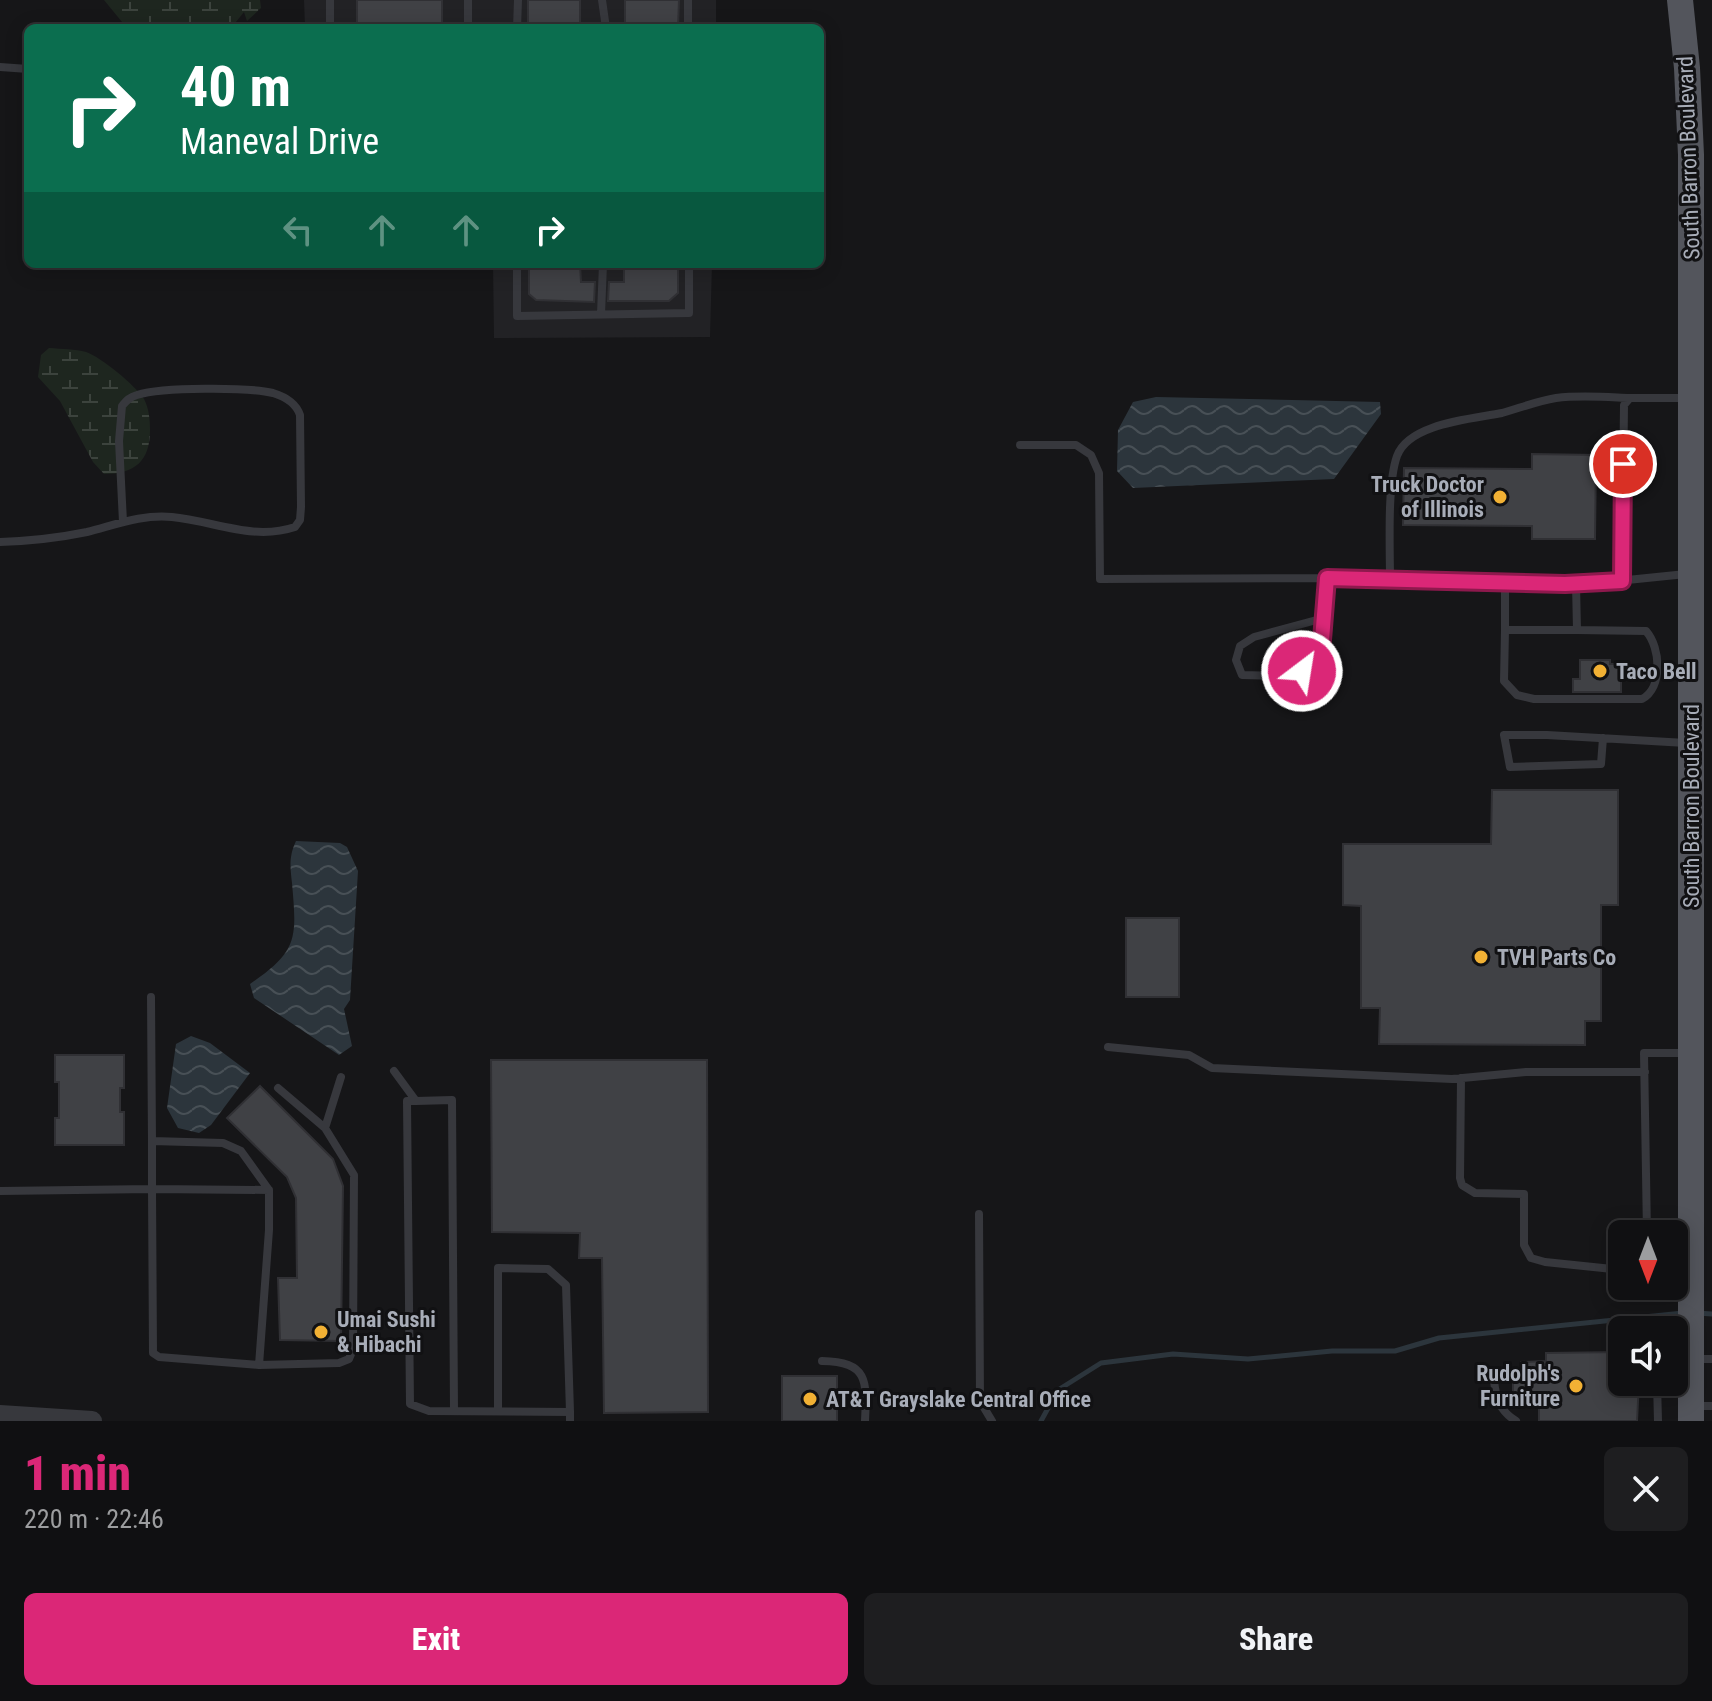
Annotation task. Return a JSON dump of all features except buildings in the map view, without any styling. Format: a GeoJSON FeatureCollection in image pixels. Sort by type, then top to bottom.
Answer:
{"type":"FeatureCollection","features":[{"type":"Feature","properties":{"kind":"main road","name":"South Barron Boulevard"},"geometry":{"type":"LineString","coordinates":[[1680,0],[1691,155],[1691,1053],[1687,1288],[1698,1411]]}},
{"type":"Feature","properties":{"kind":"street"},"geometry":{"type":"LineString","coordinates":[[0,1415],[92,1421]]}},
{"type":"Feature","properties":{"kind":"lane"},"geometry":{"type":"LineString","coordinates":[[330,0],[330,24]]}},
{"type":"Feature","properties":{"kind":"lane"},"geometry":{"type":"LineString","coordinates":[[468,0],[468,24]]}},
{"type":"Feature","properties":{"kind":"lane"},"geometry":{"type":"LineString","coordinates":[[517,24],[518,0]]}},
{"type":"Feature","properties":{"kind":"lane"},"geometry":{"type":"LineString","coordinates":[[602,0],[605,24]]}},
{"type":"Feature","properties":{"kind":"lane"},"geometry":{"type":"LineString","coordinates":[[688,0],[688,24]]}},
{"type":"Feature","properties":{"kind":"lane"},"geometry":{"type":"LineString","coordinates":[[0,67],[24,69]]}},
{"type":"Feature","properties":{"kind":"lane"},"geometry":{"type":"LineString","coordinates":[[517,268],[517,316],[689,313],[689,268]]}},
{"type":"Feature","properties":{"kind":"lane"},"geometry":{"type":"LineString","coordinates":[[601,314],[603,268]]}},
{"type":"Feature","properties":{"kind":"lane"},"geometry":{"type":"LineString","coordinates":[[0,542],[61,537],[123,522],[170,517],[240,531],[268,532],[295,527],[300,520],[301,507],[298,408],[285,398],[262,391],[165,391],[133,396],[122,406],[119,430],[123,522]]}},
{"type":"Feature","properties":{"kind":"lane"},"geometry":{"type":"LineString","coordinates":[[1390,580],[1392,493],[1397,455],[1408,441],[1444,423],[1500,413],[1554,398],[1691,398]]}},
{"type":"Feature","properties":{"kind":"lane"},"geometry":{"type":"LineString","coordinates":[[1622,581],[1624,405],[1630,398]]}},
{"type":"Feature","properties":{"kind":"lane"},"geometry":{"type":"LineString","coordinates":[[1020,445],[1076,445],[1091,455],[1099,473],[1100,579],[1327,578],[1576,584],[1691,573]]}},
{"type":"Feature","properties":{"kind":"lane"},"geometry":{"type":"LineString","coordinates":[[1324,618],[1254,637],[1240,646],[1236,660],[1242,675],[1280,676],[1302,671],[1321,652],[1324,618],[1327,578]]}},
{"type":"Feature","properties":{"kind":"lane"},"geometry":{"type":"LineString","coordinates":[[1505,583],[1504,681],[1517,695],[1534,699],[1642,699],[1649,696],[1655,687],[1656,649],[1654,640],[1646,631],[1505,630]]}},
{"type":"Feature","properties":{"kind":"lane"},"geometry":{"type":"LineString","coordinates":[[1576,584],[1577,630]]}},
{"type":"Feature","properties":{"kind":"lane"},"geometry":{"type":"LineString","coordinates":[[1603,738],[1601,764],[1510,767],[1504,735],[1547,735],[1603,738],[1691,743]]}},
{"type":"Feature","properties":{"kind":"lane"},"geometry":{"type":"LineString","coordinates":[[151,997],[153,1353],[159,1357],[259,1365],[339,1363],[349,1359],[353,1349],[354,1175],[325,1128],[278,1088]]}},
{"type":"Feature","properties":{"kind":"lane"},"geometry":{"type":"LineString","coordinates":[[1108,1047],[1189,1055],[1212,1068],[1461,1078],[1526,1072],[1645,1072]]}},
{"type":"Feature","properties":{"kind":"lane"},"geometry":{"type":"LineString","coordinates":[[1647,1220],[1644,1053],[1691,1053]]}},
{"type":"Feature","properties":{"kind":"lane"},"geometry":{"type":"LineString","coordinates":[[394,1071],[416,1101]]}},
{"type":"Feature","properties":{"kind":"lane"},"geometry":{"type":"LineString","coordinates":[[325,1128],[341,1077]]}},
{"type":"Feature","properties":{"kind":"lane"},"geometry":{"type":"LineString","coordinates":[[1461,1078],[1462,1185],[1475,1193],[1524,1194],[1524,1245],[1531,1258],[1608,1269]]}},
{"type":"Feature","properties":{"kind":"lane"},"geometry":{"type":"LineString","coordinates":[[454,1411],[452,1100],[407,1101],[410,1404],[429,1411],[454,1411],[498,1411],[570,1416],[566,1285],[548,1269],[498,1268],[498,1411]]}},
{"type":"Feature","properties":{"kind":"lane"},"geometry":{"type":"LineString","coordinates":[[152,1141],[223,1143],[241,1151],[269,1190],[259,1365]]}},
{"type":"Feature","properties":{"kind":"lane"},"geometry":{"type":"LineString","coordinates":[[0,1191],[269,1190]]}},
{"type":"Feature","properties":{"kind":"lane"},"geometry":{"type":"LineString","coordinates":[[979,1214],[980,1401],[992,1421]]}},
{"type":"Feature","properties":{"kind":"lane"},"geometry":{"type":"LineString","coordinates":[[822,1361],[846,1362],[856,1368],[863,1378],[865,1421]]}},
{"type":"Feature","properties":{"kind":"lane"},"geometry":{"type":"LineString","coordinates":[[1494,1381],[1498,1404],[1506,1415],[1516,1421]]}},
{"type":"Feature","properties":{"kind":"lane"},"geometry":{"type":"LineString","coordinates":[[1657,1396],[1658,1421]]}},
{"type":"Feature","properties":{"kind":"shaded area"},"geometry":{"type":"Polygon","coordinates":[[[304,0],[716,0],[716,24],[305,24],[304,0]]]}},
{"type":"Feature","properties":{"kind":"shaded area"},"geometry":{"type":"Polygon","coordinates":[[[493,268],[712,268],[710,337],[494,338],[493,268]]]}},
{"type":"Feature","properties":{"kind":"green space"},"geometry":{"type":"Polygon","coordinates":[[[104,0],[260,0],[261,8],[247,21],[244,12],[234,24],[124,24],[104,0]]]}},
{"type":"Feature","properties":{"kind":"green space"},"geometry":{"type":"Polygon","coordinates":[[[49,348],[86,352],[118,372],[140,393],[147,407],[150,430],[147,450],[139,464],[124,471],[104,474],[93,462],[60,401],[38,377],[41,355],[49,348]]]}},
{"type":"Feature","properties":{"kind":"water"},"geometry":{"type":"Polygon","coordinates":[[[1156,397],[1380,402],[1381,414],[1334,479],[1133,488],[1117,471],[1118,430],[1133,402],[1156,397]]]}},
{"type":"Feature","properties":{"kind":"water"},"geometry":{"type":"Polygon","coordinates":[[[296,841],[340,843],[347,847],[358,871],[350,1000],[344,1009],[352,1046],[339,1055],[254,998],[250,984],[278,962],[291,942],[294,918],[291,861],[296,841]]]}},
{"type":"Feature","properties":{"kind":"water"},"geometry":{"type":"Polygon","coordinates":[[[191,1036],[210,1043],[250,1073],[211,1125],[199,1133],[178,1128],[167,1108],[176,1044],[191,1036]]]}},
{"type":"Feature","properties":{"kind":"waterway"},"geometry":{"type":"LineString","coordinates":[[1041,1421],[1058,1390],[1101,1363],[1173,1354],[1248,1359],[1332,1351],[1395,1351],[1439,1338],[1683,1313]]}},
{"type":"Feature","properties":{"kind":"waterway"},"geometry":{"type":"LineString","coordinates":[[1697,1313],[1712,1314]]}},
{"type":"Feature","properties":{"kind":"place","name":"Truck Doctor of Illinois"},"geometry":{"type":"Point","coordinates":[1500,497]}},
{"type":"Feature","properties":{"kind":"place","name":"Taco Bell"},"geometry":{"type":"Point","coordinates":[1600,671]}},
{"type":"Feature","properties":{"kind":"place","name":"TVH Parts Co"},"geometry":{"type":"Point","coordinates":[1481,957]}},
{"type":"Feature","properties":{"kind":"place","name":"Umai Sushi & Hibachi"},"geometry":{"type":"Point","coordinates":[321,1332]}},
{"type":"Feature","properties":{"kind":"place","name":"Rudolph's Furniture"},"geometry":{"type":"Point","coordinates":[1576,1386]}},
{"type":"Feature","properties":{"kind":"place","name":"AT&T Grayslake Central Office"},"geometry":{"type":"Point","coordinates":[810,1399]}},
{"type":"Feature","properties":{"kind":"route"},"geometry":{"type":"LineString","coordinates":[[1302,671],[1321,652],[1327,578],[1565,584],[1622,581],[1623,464]]}}]}
